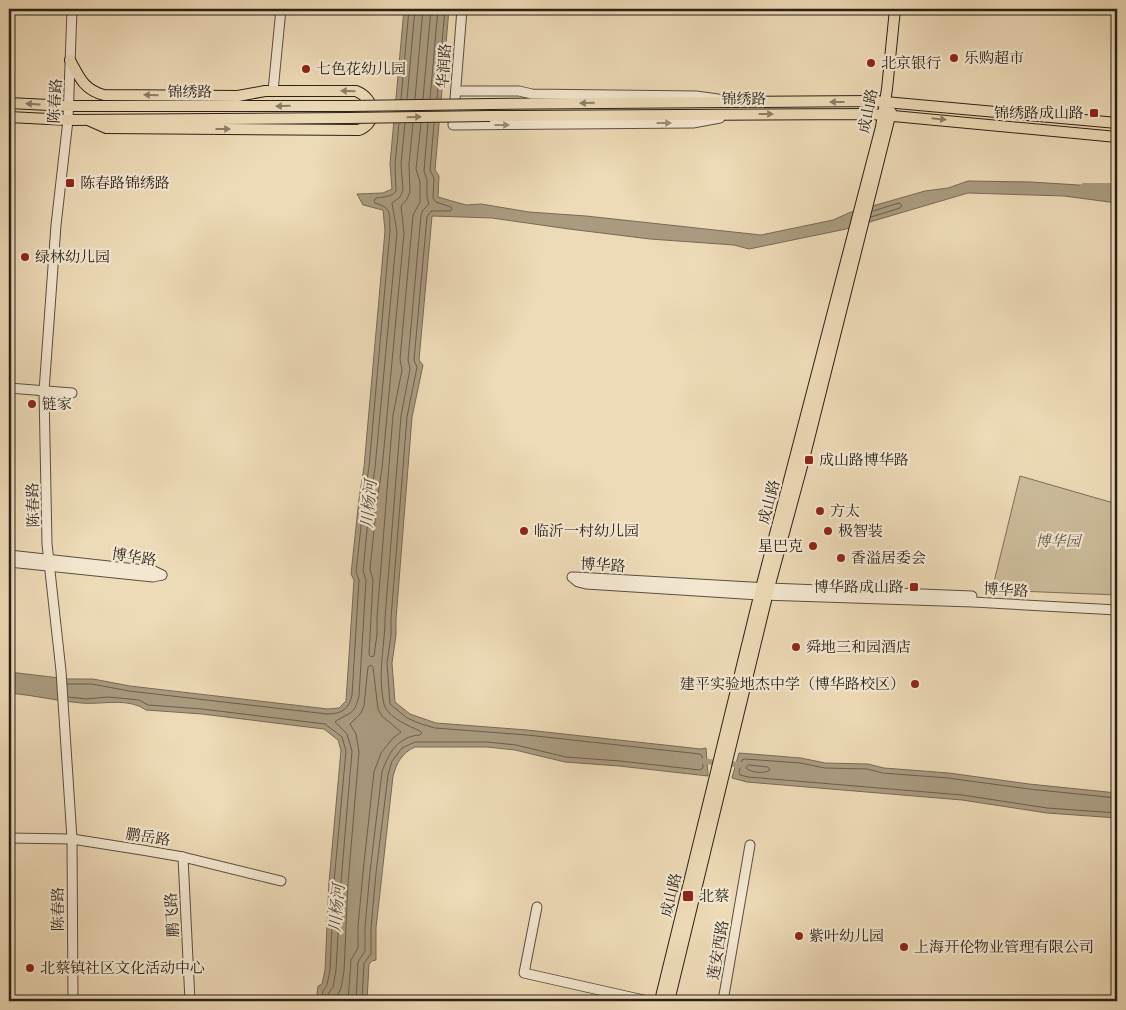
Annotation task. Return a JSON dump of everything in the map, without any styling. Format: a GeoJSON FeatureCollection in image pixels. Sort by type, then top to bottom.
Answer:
{"type":"FeatureCollection","features":[{"type":"Feature","properties":{"kind":"main road","name":"成山路"},"geometry":{"type":"LineString","coordinates":[[889,102],[895,9]]}},
{"type":"Feature","properties":{"kind":"main road","name":"成山路"},"geometry":{"type":"LineString","coordinates":[[669,1001],[764,591],[887,115],[902,9]]}},
{"type":"Feature","properties":{"kind":"main road","name":"锦绣路"},"geometry":{"type":"LineString","coordinates":[[70,60],[86,86],[93,92],[104,95],[238,96],[274,91],[356,91],[365,94],[372,107],[369,123],[358,130],[106,128],[88,120]]}},
{"type":"Feature","properties":{"kind":"main road","name":"锦绣路"},"geometry":{"type":"LineString","coordinates":[[9,103],[69,106],[350,106],[889,102],[1117,123]]}},
{"type":"Feature","properties":{"kind":"main road","name":"锦绣路"},"geometry":{"type":"LineString","coordinates":[[9,117],[88,120],[740,114],[887,115],[1117,137]]}},
{"type":"Feature","properties":{"kind":"main road","name":"成山路"},"geometry":{"type":"LineString","coordinates":[[660,1001],[718,783]]}},
{"type":"Feature","properties":{"kind":"street","name":"陈春路"},"geometry":{"type":"LineString","coordinates":[[72,9],[68,120],[56,226],[44,391],[49,563],[61,671],[72,839],[73,1001]]}},
{"type":"Feature","properties":{"kind":"street"},"geometry":{"type":"LineString","coordinates":[[274,91],[281,9]]}},
{"type":"Feature","properties":{"kind":"street","name":"华润路"},"geometry":{"type":"LineString","coordinates":[[462,9],[453,125],[693,122],[740,114]]}},
{"type":"Feature","properties":{"kind":"street"},"geometry":{"type":"LineString","coordinates":[[456,91],[696,96],[741,102]]}},
{"type":"Feature","properties":{"kind":"street"},"geometry":{"type":"LineString","coordinates":[[9,388],[72,394]]}},
{"type":"Feature","properties":{"kind":"street","name":"博华路"},"geometry":{"type":"LineString","coordinates":[[9,556],[49,563],[153,578],[162,575],[154,571],[49,563],[9,562]]}},
{"type":"Feature","properties":{"kind":"street","name":"博华路"},"geometry":{"type":"LineString","coordinates":[[1117,603],[914,593],[764,591],[572,577],[578,582],[586,584],[764,591],[1117,610]]}},
{"type":"Feature","properties":{"kind":"street","name":"鹏岳路"},"geometry":{"type":"LineString","coordinates":[[9,838],[72,839],[183,857],[280,881]]}},
{"type":"Feature","properties":{"kind":"street","name":"莲安西路"},"geometry":{"type":"LineString","coordinates":[[723,1001],[750,845]]}},
{"type":"Feature","properties":{"kind":"street","name":"鹏飞路"},"geometry":{"type":"LineString","coordinates":[[183,857],[190,1001]]}},
{"type":"Feature","properties":{"kind":"street"},"geometry":{"type":"LineString","coordinates":[[537,907],[524,974],[648,1001]]}},
{"type":"Feature","properties":{"kind":"green space","name":"博华园"},"geometry":{"type":"Polygon","coordinates":[[[1020,476],[1117,504],[1117,595],[992,590],[1020,476]]]}},
{"type":"Feature","properties":{"kind":"water","name":"川杨河"},"geometry":{"type":"Polygon","coordinates":[[[404,9],[449,9],[435,170],[439,176],[438,197],[466,205],[481,204],[529,212],[586,216],[761,235],[833,220],[851,212],[925,191],[948,188],[968,181],[1031,182],[1079,185],[1090,188],[1117,188],[1117,203],[1064,196],[968,193],[846,229],[749,249],[734,245],[650,239],[492,218],[432,216],[419,360],[423,365],[412,417],[396,635],[392,663],[395,702],[410,714],[436,723],[706,748],[708,776],[565,762],[515,750],[487,747],[415,747],[410,749],[396,766],[393,776],[376,928],[376,960],[369,964],[367,1001],[316,1001],[318,986],[322,984],[325,970],[329,882],[341,750],[338,740],[324,729],[202,714],[146,710],[139,706],[123,703],[81,703],[9,693],[9,672],[68,679],[93,679],[130,686],[328,709],[339,708],[346,701],[354,580],[351,574],[364,467],[385,231],[383,210],[363,205],[357,194],[383,193],[392,189],[390,164],[404,9]]]}},
{"type":"Feature","properties":{"kind":"water"},"geometry":{"type":"Polygon","coordinates":[[[739,753],[801,758],[825,763],[868,764],[884,768],[949,773],[1117,793],[1117,818],[1047,813],[962,800],[747,782],[732,778],[739,753]]]}},
{"type":"Feature","properties":{"kind":"waterway"},"geometry":{"type":"LineString","coordinates":[[1084,188],[1117,188]]}},
{"type":"Feature","properties":{"kind":"waterway"},"geometry":{"type":"LineString","coordinates":[[701,761],[742,765]]}},
{"type":"Feature","properties":{"kind":"place","name":"乐购超市"},"geometry":{"type":"Point","coordinates":[954,58]}},
{"type":"Feature","properties":{"kind":"place","name":"北京银行"},"geometry":{"type":"Point","coordinates":[871,63]}},
{"type":"Feature","properties":{"kind":"place","name":"七色花幼儿园"},"geometry":{"type":"Point","coordinates":[306,69]}},
{"type":"Feature","properties":{"kind":"place","name":"锦绣路成山路"},"geometry":{"type":"Point","coordinates":[1094,113]}},
{"type":"Feature","properties":{"kind":"place","name":"陈春路锦绣路"},"geometry":{"type":"Point","coordinates":[70,183]}},
{"type":"Feature","properties":{"kind":"place","name":"绿林幼儿园"},"geometry":{"type":"Point","coordinates":[25,257]}},
{"type":"Feature","properties":{"kind":"place","name":"链家"},"geometry":{"type":"Point","coordinates":[32,404]}},
{"type":"Feature","properties":{"kind":"place","name":"成山路博华路"},"geometry":{"type":"Point","coordinates":[809,460]}},
{"type":"Feature","properties":{"kind":"place","name":"方太"},"geometry":{"type":"Point","coordinates":[820,511]}},
{"type":"Feature","properties":{"kind":"place","name":"临沂一村幼儿园"},"geometry":{"type":"Point","coordinates":[524,531]}},
{"type":"Feature","properties":{"kind":"place","name":"极智装"},"geometry":{"type":"Point","coordinates":[828,531]}},
{"type":"Feature","properties":{"kind":"place","name":"星巴克"},"geometry":{"type":"Point","coordinates":[813,546]}},
{"type":"Feature","properties":{"kind":"place","name":"香溢居委会"},"geometry":{"type":"Point","coordinates":[841,558]}},
{"type":"Feature","properties":{"kind":"place","name":"博华路成山路"},"geometry":{"type":"Point","coordinates":[914,587]}},
{"type":"Feature","properties":{"kind":"place","name":"舜地三和园酒店"},"geometry":{"type":"Point","coordinates":[796,647]}},
{"type":"Feature","properties":{"kind":"place","name":"建平实验地杰中学（博华路校区）"},"geometry":{"type":"Point","coordinates":[915,684]}},
{"type":"Feature","properties":{"kind":"place","name":"北蔡"},"geometry":{"type":"Point","coordinates":[688,896]}},
{"type":"Feature","properties":{"kind":"place","name":"紫叶幼儿园"},"geometry":{"type":"Point","coordinates":[799,936]}},
{"type":"Feature","properties":{"kind":"place","name":"上海开伦物业管理有限公司"},"geometry":{"type":"Point","coordinates":[904,947]}},
{"type":"Feature","properties":{"kind":"place","name":"北蔡镇社区文化活动中心"},"geometry":{"type":"Point","coordinates":[30,968]}}]}
